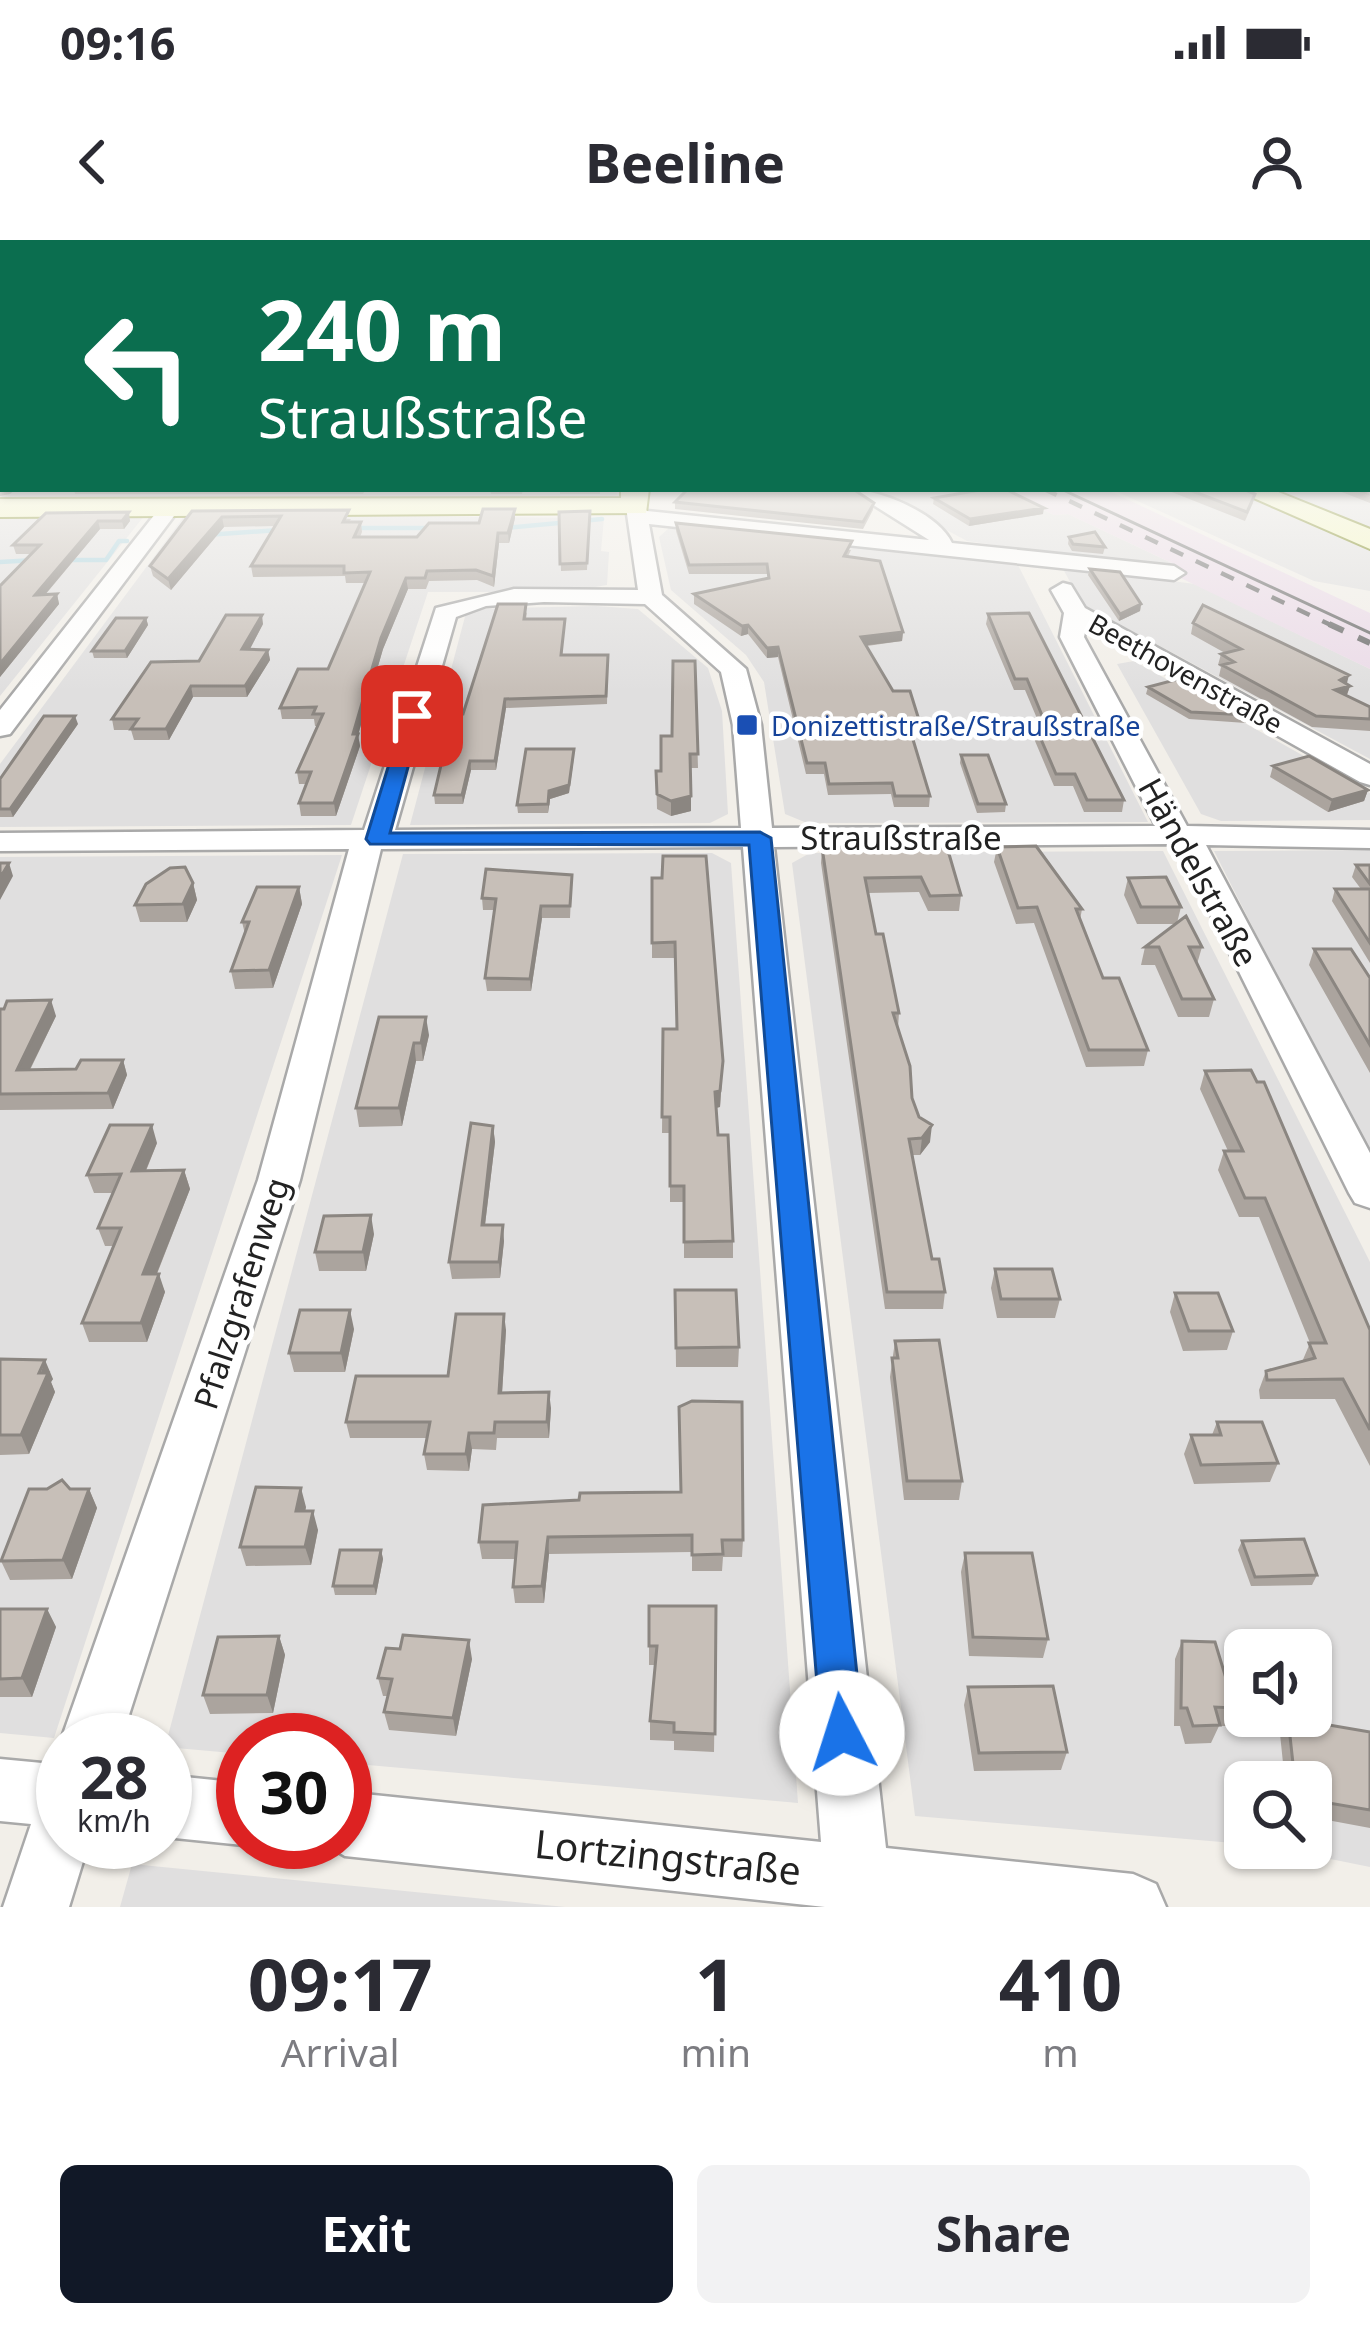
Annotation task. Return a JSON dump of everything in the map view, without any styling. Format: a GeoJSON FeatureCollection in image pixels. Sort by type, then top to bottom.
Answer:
{"type":"FeatureCollection","features":[{"type":"Feature","properties":{"kind":"street"},"geometry":{"type":"LineString","coordinates":[[0,728],[149,536]]}},
{"type":"Feature","properties":{"kind":"street"},"geometry":{"type":"LineString","coordinates":[[641,536],[651,597],[733,669],[747,725],[856,1874]]}},
{"type":"Feature","properties":{"kind":"street"},"geometry":{"type":"LineString","coordinates":[[863,536],[1174,573]]}},
{"type":"Feature","properties":{"kind":"street"},"geometry":{"type":"LineString","coordinates":[[938,536],[943,547]]}},
{"type":"Feature","properties":{"kind":"street","name":"Beethovenstraße"},"geometry":{"type":"LineString","coordinates":[[1016,557],[1048,572],[1076,613],[1370,776]]}},
{"type":"Feature","properties":{"kind":"street","name":"Pfalzgrafenweg"},"geometry":{"type":"LineString","coordinates":[[100,1713],[279,1180],[372,839],[445,613],[467,602],[651,597]]}},
{"type":"Feature","properties":{"kind":"street","name":"Händelstraße"},"geometry":{"type":"LineString","coordinates":[[1076,613],[1072,637],[1176,835],[1194,850],[1370,1193]]}},
{"type":"Feature","properties":{"kind":"street","name":"Straußstraße"},"geometry":{"type":"LineString","coordinates":[[0,842],[1176,835],[1370,839]]}},
{"type":"Feature","properties":{"kind":"street"},"geometry":{"type":"LineString","coordinates":[[0,1790],[36,1793]]}},
{"type":"Feature","properties":{"kind":"street","name":"Lortzingstraße"},"geometry":{"type":"LineString","coordinates":[[372,1827],[856,1874],[1133,1907]]}},
{"type":"Feature","properties":{"kind":"street"},"geometry":{"type":"LineString","coordinates":[[36,1907],[48,1869]]}},
{"type":"Feature","properties":{"kind":"shaded area"},"geometry":{"type":"Polygon","coordinates":[[[0,536],[128,536],[0,696],[0,536]]]}},
{"type":"Feature","properties":{"kind":"shaded area"},"geometry":{"type":"Polygon","coordinates":[[[170,536],[602,536],[601,551],[609,552],[607,585],[565,592],[428,592],[351,825],[0,827],[0,764],[170,536]]]}},
{"type":"Feature","properties":{"kind":"shaded area"},"geometry":{"type":"Polygon","coordinates":[[[751,536],[1018,565],[1148,822],[807,823],[785,814],[764,682],[746,655],[671,590],[659,537],[751,536]]]}},
{"type":"Feature","properties":{"kind":"shaded area"},"geometry":{"type":"Polygon","coordinates":[[[957,536],[1114,536],[1176,565],[1162,569],[957,536]]]}},
{"type":"Feature","properties":{"kind":"shaded area"},"geometry":{"type":"Polygon","coordinates":[[[1114,536],[1205,536],[1370,613],[1370,669],[1162,569],[1174,564],[1114,536]]]}},
{"type":"Feature","properties":{"kind":"shaded area"},"geometry":{"type":"Polygon","coordinates":[[[1214,536],[1340,536],[1370,548],[1370,591],[1314,581],[1214,536]]]}},
{"type":"Feature","properties":{"kind":"shaded area"},"geometry":{"type":"Polygon","coordinates":[[[1062,567],[1195,584],[1370,669],[1370,759],[1082,604],[1062,567]]]}},
{"type":"Feature","properties":{"kind":"shaded area"},"geometry":{"type":"Polygon","coordinates":[[[467,609],[638,609],[708,668],[722,711],[728,814],[710,823],[410,825],[467,609]]]}},
{"type":"Feature","properties":{"kind":"shaded area"},"geometry":{"type":"Polygon","coordinates":[[[1134,661],[1370,793],[1370,820],[1221,821],[1201,814],[1117,664],[1134,661]]]}},
{"type":"Feature","properties":{"kind":"shaded area"},"geometry":{"type":"Polygon","coordinates":[[[1370,850],[1370,1158],[1214,851],[1370,850]]]}},
{"type":"Feature","properties":{"kind":"shaded area"},"geometry":{"type":"Polygon","coordinates":[[[1163,851],[1370,1262],[1370,1867],[1332,1859],[1332,1761],[1224,1761],[1224,1842],[915,1816],[792,863],[810,853],[1163,851]]]}},
{"type":"Feature","properties":{"kind":"shaded area"},"geometry":{"type":"Polygon","coordinates":[[[712,853],[731,863],[798,1803],[372,1765],[372,1713],[216,1713],[216,1752],[192,1749],[192,1713],[174,1713],[403,854],[712,853]]]}},
{"type":"Feature","properties":{"kind":"shaded area"},"geometry":{"type":"Polygon","coordinates":[[[342,855],[62,1713],[36,1713],[36,1736],[0,1733],[0,857],[342,855]]]}},
{"type":"Feature","properties":{"kind":"shaded area"},"geometry":{"type":"Polygon","coordinates":[[[131,1869],[182,1869],[565,1907],[120,1907],[131,1869]]]}},
{"type":"Feature","properties":{"kind":"building"},"geometry":{"type":"Polygon","coordinates":[[[22,536],[85,536],[35,595],[57,594],[0,664],[0,586],[40,545],[13,545],[22,536]]]}},
{"type":"Feature","properties":{"kind":"building"},"geometry":{"type":"Polygon","coordinates":[[[173,536],[206,536],[168,579],[150,566],[173,536]]]}},
{"type":"Feature","properties":{"kind":"building"},"geometry":{"type":"Polygon","coordinates":[[[269,536],[498,536],[493,576],[476,570],[427,571],[425,578],[406,578],[381,638],[353,734],[358,734],[334,803],[299,803],[311,772],[297,772],[323,714],[313,714],[316,707],[280,708],[298,669],[328,669],[370,572],[344,573],[344,566],[251,566],[269,536]]]}},
{"type":"Feature","properties":{"kind":"building"},"geometry":{"type":"Polygon","coordinates":[[[559,536],[589,536],[587,563],[560,564],[559,536]]]}},
{"type":"Feature","properties":{"kind":"building"},"geometry":{"type":"Polygon","coordinates":[[[680,536],[801,536],[852,541],[844,556],[880,561],[903,632],[861,637],[893,691],[910,691],[919,720],[908,723],[930,796],[895,796],[892,783],[829,784],[825,763],[807,763],[778,647],[767,648],[748,625],[742,626],[694,594],[769,578],[767,564],[689,565],[680,536]]]}},
{"type":"Feature","properties":{"kind":"building"},"geometry":{"type":"Polygon","coordinates":[[[1098,536],[1105,547],[1073,544],[1069,537],[1098,536]]]}},
{"type":"Feature","properties":{"kind":"building"},"geometry":{"type":"Polygon","coordinates":[[[1090,569],[1120,572],[1141,604],[1120,614],[1090,569]]]}},
{"type":"Feature","properties":{"kind":"building"},"geometry":{"type":"Polygon","coordinates":[[[498,604],[526,604],[524,619],[565,619],[561,655],[608,655],[606,696],[505,699],[495,761],[470,761],[462,795],[434,795],[453,714],[463,714],[498,604]]]}},
{"type":"Feature","properties":{"kind":"building"},"geometry":{"type":"Polygon","coordinates":[[[1203,605],[1349,675],[1340,680],[1350,686],[1335,690],[1370,707],[1370,719],[1316,716],[1222,665],[1234,662],[1221,654],[1241,649],[1193,623],[1203,605]]]}},
{"type":"Feature","properties":{"kind":"building"},"geometry":{"type":"Polygon","coordinates":[[[1029,613],[1124,800],[1087,800],[1075,774],[1056,774],[1037,730],[1046,725],[1027,679],[1015,679],[988,614],[1029,613]]]}},
{"type":"Feature","properties":{"kind":"building"},"geometry":{"type":"Polygon","coordinates":[[[226,615],[262,615],[242,649],[268,650],[245,686],[191,686],[166,729],[131,729],[138,719],[112,719],[151,662],[199,661],[226,615]]]}},
{"type":"Feature","properties":{"kind":"building"},"geometry":{"type":"Polygon","coordinates":[[[116,618],[146,618],[125,651],[92,651],[116,618]]]}},
{"type":"Feature","properties":{"kind":"building"},"geometry":{"type":"Polygon","coordinates":[[[673,661],[695,661],[698,754],[690,754],[691,796],[671,801],[657,794],[656,771],[661,771],[661,736],[672,736],[673,661]]]}},
{"type":"Feature","properties":{"kind":"building"},"geometry":{"type":"Polygon","coordinates":[[[1182,678],[1248,715],[1191,712],[1148,687],[1182,678]]]}},
{"type":"Feature","properties":{"kind":"building"},"geometry":{"type":"Polygon","coordinates":[[[44,716],[75,716],[10,809],[0,809],[0,779],[44,716]]]}},
{"type":"Feature","properties":{"kind":"building"},"geometry":{"type":"Polygon","coordinates":[[[526,749],[574,749],[569,785],[549,791],[548,804],[517,805],[526,749]]]}},
{"type":"Feature","properties":{"kind":"building"},"geometry":{"type":"Polygon","coordinates":[[[961,755],[988,755],[1006,804],[978,804],[961,755]]]}},
{"type":"Feature","properties":{"kind":"building"},"geometry":{"type":"Polygon","coordinates":[[[1309,756],[1368,790],[1332,800],[1273,766],[1309,756]]]}},
{"type":"Feature","properties":{"kind":"building"},"geometry":{"type":"Polygon","coordinates":[[[1036,846],[1082,909],[1076,909],[1103,978],[1119,978],[1148,1050],[1089,1050],[1037,907],[1018,908],[997,847],[1036,846]]]}},
{"type":"Feature","properties":{"kind":"building"},"geometry":{"type":"Polygon","coordinates":[[[822,847],[947,847],[961,895],[930,896],[921,877],[865,878],[876,934],[883,934],[899,1013],[893,1013],[910,1066],[912,1098],[919,1117],[932,1125],[922,1138],[909,1139],[932,1259],[939,1259],[945,1292],[887,1292],[822,847]]]}},
{"type":"Feature","properties":{"kind":"building"},"geometry":{"type":"Polygon","coordinates":[[[663,856],[706,856],[723,1061],[720,1091],[715,1092],[718,1135],[728,1135],[733,1241],[684,1242],[684,1186],[670,1186],[670,1117],[662,1117],[663,1029],[677,1029],[675,942],[652,943],[652,878],[662,878],[663,856]]]}},
{"type":"Feature","properties":{"kind":"building"},"geometry":{"type":"Polygon","coordinates":[[[1356,865],[1370,865],[1370,884],[1356,865]]]}},
{"type":"Feature","properties":{"kind":"building"},"geometry":{"type":"Polygon","coordinates":[[[185,867],[193,883],[183,904],[135,905],[146,884],[170,868],[185,867]]]}},
{"type":"Feature","properties":{"kind":"building"},"geometry":{"type":"Polygon","coordinates":[[[486,869],[572,875],[570,906],[541,906],[530,979],[485,978],[496,899],[482,898],[486,869]]]}},
{"type":"Feature","properties":{"kind":"building"},"geometry":{"type":"Polygon","coordinates":[[[1166,877],[1181,907],[1141,907],[1128,878],[1166,877]]]}},
{"type":"Feature","properties":{"kind":"building"},"geometry":{"type":"Polygon","coordinates":[[[257,887],[299,887],[269,970],[231,971],[249,922],[242,922],[257,887]]]}},
{"type":"Feature","properties":{"kind":"building"},"geometry":{"type":"Polygon","coordinates":[[[1335,889],[1370,889],[1370,943],[1335,889]]]}},
{"type":"Feature","properties":{"kind":"building"},"geometry":{"type":"Polygon","coordinates":[[[1186,916],[1202,947],[1189,947],[1214,999],[1182,999],[1159,947],[1145,947],[1186,916]]]}},
{"type":"Feature","properties":{"kind":"building"},"geometry":{"type":"Polygon","coordinates":[[[1314,949],[1351,949],[1370,978],[1370,1045],[1314,949]]]}},
{"type":"Feature","properties":{"kind":"building"},"geometry":{"type":"Polygon","coordinates":[[[51,1000],[17,1070],[76,1069],[81,1060],[123,1060],[108,1093],[0,1094],[0,1009],[7,1001],[51,1000]]]}},
{"type":"Feature","properties":{"kind":"building"},"geometry":{"type":"Polygon","coordinates":[[[379,1017],[426,1017],[421,1043],[414,1043],[399,1108],[356,1108],[379,1017]]]}},
{"type":"Feature","properties":{"kind":"building"},"geometry":{"type":"Polygon","coordinates":[[[1251,1070],[1257,1082],[1264,1082],[1370,1330],[1370,1430],[1343,1379],[1267,1380],[1266,1371],[1315,1358],[1309,1343],[1326,1343],[1265,1198],[1245,1198],[1224,1151],[1243,1151],[1205,1071],[1251,1070]]]}},
{"type":"Feature","properties":{"kind":"building"},"geometry":{"type":"Polygon","coordinates":[[[471,1123],[493,1126],[482,1225],[503,1225],[499,1262],[449,1262],[471,1123]]]}},
{"type":"Feature","properties":{"kind":"building"},"geometry":{"type":"Polygon","coordinates":[[[110,1125],[152,1125],[132,1171],[184,1170],[143,1274],[159,1274],[141,1323],[82,1323],[121,1228],[98,1228],[121,1174],[87,1175],[110,1125]]]}},
{"type":"Feature","properties":{"kind":"building"},"geometry":{"type":"Polygon","coordinates":[[[371,1215],[363,1252],[315,1252],[324,1216],[371,1215]]]}},
{"type":"Feature","properties":{"kind":"building"},"geometry":{"type":"Polygon","coordinates":[[[995,1269],[1052,1269],[1060,1299],[1001,1299],[995,1269]]]}},
{"type":"Feature","properties":{"kind":"building"},"geometry":{"type":"Polygon","coordinates":[[[675,1290],[736,1290],[739,1347],[676,1348],[675,1290]]]}},
{"type":"Feature","properties":{"kind":"building"},"geometry":{"type":"Polygon","coordinates":[[[1175,1293],[1218,1293],[1233,1331],[1189,1331],[1175,1293]]]}},
{"type":"Feature","properties":{"kind":"building"},"geometry":{"type":"Polygon","coordinates":[[[300,1310],[350,1310],[341,1353],[289,1353],[300,1310]]]}},
{"type":"Feature","properties":{"kind":"building"},"geometry":{"type":"Polygon","coordinates":[[[456,1314],[504,1314],[499,1393],[549,1392],[547,1422],[495,1422],[494,1433],[469,1433],[466,1454],[424,1454],[430,1422],[346,1422],[356,1376],[448,1376],[456,1314]]]}},
{"type":"Feature","properties":{"kind":"building"},"geometry":{"type":"Polygon","coordinates":[[[939,1340],[962,1481],[907,1481],[892,1358],[898,1358],[895,1341],[939,1340]]]}},
{"type":"Feature","properties":{"kind":"building"},"geometry":{"type":"Polygon","coordinates":[[[0,1359],[45,1360],[39,1373],[48,1373],[21,1435],[0,1435],[0,1359]]]}},
{"type":"Feature","properties":{"kind":"building"},"geometry":{"type":"Polygon","coordinates":[[[692,1401],[742,1402],[743,1540],[722,1540],[723,1554],[692,1555],[692,1535],[548,1537],[542,1586],[513,1587],[517,1542],[479,1542],[483,1505],[579,1500],[580,1493],[681,1492],[679,1407],[692,1401]]]}},
{"type":"Feature","properties":{"kind":"building"},"geometry":{"type":"Polygon","coordinates":[[[1217,1422],[1262,1422],[1278,1463],[1201,1465],[1191,1435],[1221,1435],[1217,1422]]]}},
{"type":"Feature","properties":{"kind":"building"},"geometry":{"type":"Polygon","coordinates":[[[62,1480],[70,1489],[89,1489],[63,1560],[1,1561],[29,1489],[47,1489],[62,1480]]]}},
{"type":"Feature","properties":{"kind":"building"},"geometry":{"type":"Polygon","coordinates":[[[256,1487],[301,1488],[296,1511],[313,1511],[305,1547],[240,1547],[256,1487]]]}},
{"type":"Feature","properties":{"kind":"building"},"geometry":{"type":"Polygon","coordinates":[[[1304,1539],[1317,1575],[1255,1577],[1242,1541],[1304,1539]]]}},
{"type":"Feature","properties":{"kind":"building"},"geometry":{"type":"Polygon","coordinates":[[[340,1550],[381,1550],[374,1586],[333,1586],[340,1550]]]}},
{"type":"Feature","properties":{"kind":"building"},"geometry":{"type":"Polygon","coordinates":[[[965,1553],[1032,1553],[1048,1639],[973,1637],[965,1553]]]}},
{"type":"Feature","properties":{"kind":"building"},"geometry":{"type":"Polygon","coordinates":[[[649,1606],[716,1606],[715,1734],[674,1732],[674,1723],[650,1721],[657,1646],[649,1646],[649,1606]]]}},
{"type":"Feature","properties":{"kind":"building"},"geometry":{"type":"Polygon","coordinates":[[[0,1609],[47,1609],[22,1678],[0,1679],[0,1609]]]}},
{"type":"Feature","properties":{"kind":"building"},"geometry":{"type":"Polygon","coordinates":[[[403,1635],[469,1640],[453,1718],[384,1712],[392,1679],[378,1678],[386,1648],[400,1649],[403,1635]]]}},
{"type":"Feature","properties":{"kind":"building"},"geometry":{"type":"Polygon","coordinates":[[[279,1636],[267,1695],[203,1695],[218,1637],[279,1636]]]}},
{"type":"Feature","properties":{"kind":"building"},"geometry":{"type":"Polygon","coordinates":[[[1182,1641],[1215,1642],[1224,1672],[1224,1707],[1215,1707],[1220,1725],[1193,1726],[1187,1708],[1181,1708],[1182,1641]]]}},
{"type":"Feature","properties":{"kind":"building"},"geometry":{"type":"Polygon","coordinates":[[[1053,1686],[1067,1752],[979,1753],[968,1687],[1053,1686]]]}},
{"type":"Feature","properties":{"kind":"building"},"geometry":{"type":"Polygon","coordinates":[[[1332,1726],[1370,1732],[1370,1810],[1332,1804],[1332,1761],[1293,1761],[1290,1737],[1332,1737],[1332,1726]]]}},
{"type":"Feature","properties":{"kind":"waterway"},"geometry":{"type":"LineString","coordinates":[[64,560],[106,560],[119,541],[127,541]]}},
{"type":"Feature","properties":{"kind":"waterway"},"geometry":{"type":"LineString","coordinates":[[0,562],[35,560]]}},
{"type":"Feature","properties":{"kind":"tram line"},"geometry":{"type":"LineString","coordinates":[[1161,536],[1370,633]]}},
{"type":"Feature","properties":{"kind":"railway"},"geometry":{"type":"LineString","coordinates":[[1143,536],[1335,627]]}},
{"type":"Feature","properties":{"kind":"railway"},"geometry":{"type":"LineString","coordinates":[[1329,624],[1370,643]]}},
{"type":"Feature","properties":{"kind":"place","name":"Donizettistraße/Straußstraße"},"geometry":{"type":"Point","coordinates":[747,725]}},
{"type":"Feature","properties":{"kind":"route"},"geometry":{"type":"LineString","coordinates":[[412,716],[377,839],[760,838],[842,1733]]}}]}
